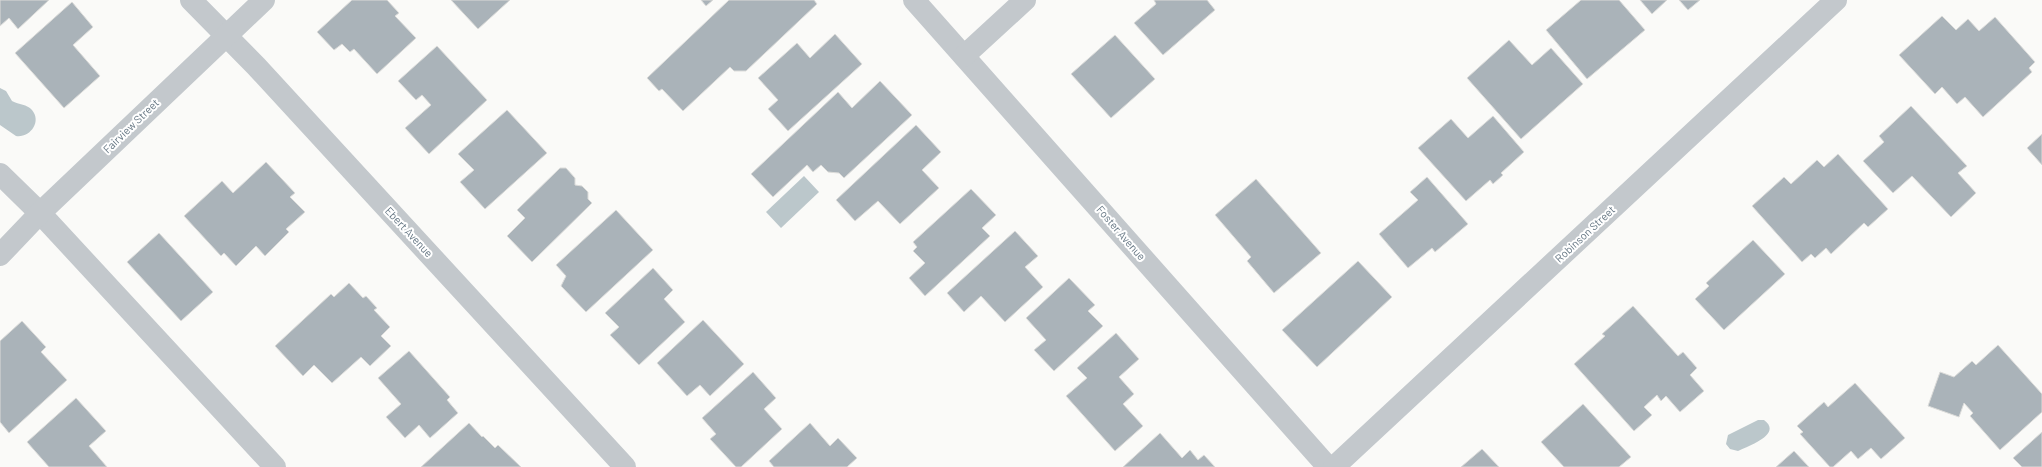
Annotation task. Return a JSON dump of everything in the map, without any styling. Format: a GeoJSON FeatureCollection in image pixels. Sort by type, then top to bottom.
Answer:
{"type":"FeatureCollection","features":[{"type":"Feature","properties":{"kind":"street","name":"Ebert Avenue"},"geometry":{"type":"LineString","coordinates":[[191,0],[226,35],[625,467]]}},
{"type":"Feature","properties":{"kind":"street","name":"Fairview Street"},"geometry":{"type":"LineString","coordinates":[[0,254],[40,212],[264,0]]}},
{"type":"Feature","properties":{"kind":"street","name":"Foster Avenue"},"geometry":{"type":"LineString","coordinates":[[914,0],[1328,467]]}},
{"type":"Feature","properties":{"kind":"street"},"geometry":{"type":"LineString","coordinates":[[964,56],[1025,0]]}},
{"type":"Feature","properties":{"kind":"street","name":"Robinson Street"},"geometry":{"type":"LineString","coordinates":[[1334,467],[1836,0]]}},
{"type":"Feature","properties":{"kind":"street"},"geometry":{"type":"LineString","coordinates":[[0,174],[40,212],[276,467]]}},
{"type":"Feature","properties":{"kind":"shaded area"},"geometry":{"type":"Polygon","coordinates":[[[0,88],[6,91],[12,101],[32,110],[36,119],[30,132],[21,136],[16,136],[0,125],[0,88]]]}},
{"type":"Feature","properties":{"kind":"shaded area"},"geometry":{"type":"Polygon","coordinates":[[[804,176],[819,192],[781,228],[766,212],[804,176]]]}},
{"type":"Feature","properties":{"kind":"shaded area"},"geometry":{"type":"Polygon","coordinates":[[[1758,420],[1764,420],[1769,425],[1770,430],[1767,435],[1756,443],[1738,451],[1730,449],[1726,444],[1728,435],[1758,420]]]}},
{"type":"Feature","properties":{"kind":"building"},"geometry":{"type":"Polygon","coordinates":[[[0,0],[49,0],[18,29],[9,18],[0,26],[0,0]]]}},
{"type":"Feature","properties":{"kind":"building"},"geometry":{"type":"Polygon","coordinates":[[[352,0],[387,0],[399,13],[395,16],[416,38],[377,74],[354,49],[350,52],[342,44],[334,50],[317,32],[352,0]]]}},
{"type":"Feature","properties":{"kind":"building"},"geometry":{"type":"Polygon","coordinates":[[[451,0],[510,0],[478,29],[451,0]]]}},
{"type":"Feature","properties":{"kind":"building"},"geometry":{"type":"Polygon","coordinates":[[[701,0],[713,0],[706,6],[701,0]]]}},
{"type":"Feature","properties":{"kind":"building"},"geometry":{"type":"Polygon","coordinates":[[[729,0],[814,0],[817,4],[746,71],[734,71],[730,67],[683,111],[662,89],[659,91],[647,78],[729,0]]]}},
{"type":"Feature","properties":{"kind":"building"},"geometry":{"type":"Polygon","coordinates":[[[1154,0],[1207,0],[1215,10],[1163,55],[1134,23],[1156,4],[1154,0]]]}},
{"type":"Feature","properties":{"kind":"building"},"geometry":{"type":"Polygon","coordinates":[[[1581,0],[1619,0],[1645,30],[1587,79],[1546,30],[1581,0]]]}},
{"type":"Feature","properties":{"kind":"building"},"geometry":{"type":"Polygon","coordinates":[[[1640,0],[1667,0],[1652,14],[1640,0]]]}},
{"type":"Feature","properties":{"kind":"building"},"geometry":{"type":"Polygon","coordinates":[[[1679,0],[1700,0],[1688,10],[1679,0]]]}},
{"type":"Feature","properties":{"kind":"building"},"geometry":{"type":"Polygon","coordinates":[[[72,2],[93,27],[73,45],[100,76],[64,108],[15,53],[72,2]]]}},
{"type":"Feature","properties":{"kind":"building"},"geometry":{"type":"Polygon","coordinates":[[[1942,16],[1956,30],[1968,19],[1979,31],[1995,17],[2035,62],[2029,68],[2032,72],[1983,117],[1965,97],[1957,104],[1942,87],[1935,94],[1899,55],[1942,16]]]}},
{"type":"Feature","properties":{"kind":"building"},"geometry":{"type":"Polygon","coordinates":[[[835,34],[862,64],[788,131],[768,109],[778,100],[758,78],[797,43],[810,58],[835,34]]]}},
{"type":"Feature","properties":{"kind":"building"},"geometry":{"type":"Polygon","coordinates":[[[1115,35],[1155,79],[1111,118],[1071,74],[1115,35]]]}},
{"type":"Feature","properties":{"kind":"building"},"geometry":{"type":"Polygon","coordinates":[[[1509,40],[1532,65],[1551,48],[1583,84],[1521,139],[1467,78],[1509,40]]]}},
{"type":"Feature","properties":{"kind":"building"},"geometry":{"type":"Polygon","coordinates":[[[437,46],[487,100],[429,154],[405,128],[431,105],[422,95],[416,100],[398,81],[437,46]]]}},
{"type":"Feature","properties":{"kind":"building"},"geometry":{"type":"Polygon","coordinates":[[[880,81],[912,115],[844,178],[839,173],[828,172],[821,165],[813,172],[807,165],[773,197],[751,174],[838,92],[852,108],[880,81]]]}},
{"type":"Feature","properties":{"kind":"building"},"geometry":{"type":"Polygon","coordinates":[[[1911,106],[1967,166],[1958,173],[1976,193],[1951,217],[1912,176],[1893,193],[1863,161],[1884,142],[1879,136],[1911,106]]]}},
{"type":"Feature","properties":{"kind":"building"},"geometry":{"type":"Polygon","coordinates":[[[507,110],[547,153],[485,209],[460,182],[474,170],[458,154],[507,110]]]}},
{"type":"Feature","properties":{"kind":"building"},"geometry":{"type":"Polygon","coordinates":[[[1493,116],[1524,152],[1501,173],[1503,175],[1493,184],[1490,180],[1466,201],[1418,148],[1451,119],[1468,138],[1493,116]]]}},
{"type":"Feature","properties":{"kind":"building"},"geometry":{"type":"Polygon","coordinates":[[[916,125],[941,152],[922,170],[939,188],[900,224],[878,201],[855,221],[836,200],[916,125]]]}},
{"type":"Feature","properties":{"kind":"building"},"geometry":{"type":"Polygon","coordinates":[[[2042,134],[2042,165],[2027,148],[2042,134]]]}},
{"type":"Feature","properties":{"kind":"building"},"geometry":{"type":"Polygon","coordinates":[[[1838,154],[1888,209],[1868,227],[1864,223],[1831,254],[1826,248],[1815,258],[1811,254],[1802,262],[1752,206],[1784,177],[1791,184],[1817,160],[1824,167],[1838,154]]]}},
{"type":"Feature","properties":{"kind":"building"},"geometry":{"type":"Polygon","coordinates":[[[266,162],[295,193],[290,197],[305,212],[286,229],[289,232],[265,256],[256,246],[236,266],[224,253],[221,256],[184,216],[222,181],[233,193],[266,162]]]}},
{"type":"Feature","properties":{"kind":"building"},"geometry":{"type":"Polygon","coordinates":[[[560,168],[566,168],[575,178],[575,185],[582,186],[588,192],[588,199],[592,203],[532,262],[507,236],[525,218],[517,210],[560,168]]]}},
{"type":"Feature","properties":{"kind":"building"},"geometry":{"type":"Polygon","coordinates":[[[1427,177],[1468,224],[1435,252],[1432,248],[1408,268],[1379,234],[1418,200],[1410,192],[1427,177]]]}},
{"type":"Feature","properties":{"kind":"building"},"geometry":{"type":"Polygon","coordinates":[[[1256,179],[1321,253],[1274,293],[1247,261],[1251,257],[1215,215],[1256,179]]]}},
{"type":"Feature","properties":{"kind":"building"},"geometry":{"type":"Polygon","coordinates":[[[971,189],[996,215],[982,228],[990,236],[925,296],[909,278],[925,263],[913,251],[917,247],[913,242],[971,189]]]}},
{"type":"Feature","properties":{"kind":"building"},"geometry":{"type":"Polygon","coordinates":[[[616,210],[653,250],[586,312],[561,286],[566,276],[556,265],[616,210]]]}},
{"type":"Feature","properties":{"kind":"building"},"geometry":{"type":"Polygon","coordinates":[[[1015,231],[1038,256],[1025,267],[1043,287],[1005,322],[981,296],[964,312],[947,293],[1015,231]]]}},
{"type":"Feature","properties":{"kind":"building"},"geometry":{"type":"Polygon","coordinates":[[[159,233],[213,292],[181,321],[127,262],[159,233]]]}},
{"type":"Feature","properties":{"kind":"building"},"geometry":{"type":"Polygon","coordinates":[[[1753,240],[1785,274],[1724,330],[1695,299],[1709,286],[1706,283],[1753,240]]]}},
{"type":"Feature","properties":{"kind":"building"},"geometry":{"type":"Polygon","coordinates":[[[1358,261],[1392,297],[1317,367],[1282,330],[1358,261]]]}},
{"type":"Feature","properties":{"kind":"building"},"geometry":{"type":"Polygon","coordinates":[[[653,268],[673,290],[664,299],[685,322],[639,365],[610,335],[619,327],[605,313],[653,268]]]}},
{"type":"Feature","properties":{"kind":"building"},"geometry":{"type":"Polygon","coordinates":[[[1069,278],[1095,305],[1088,311],[1103,326],[1054,371],[1034,350],[1046,340],[1026,318],[1069,278]]]}},
{"type":"Feature","properties":{"kind":"building"},"geometry":{"type":"Polygon","coordinates":[[[349,283],[363,298],[366,296],[377,308],[374,310],[390,327],[381,336],[391,346],[370,366],[361,357],[332,383],[314,365],[303,376],[275,346],[331,294],[334,297],[349,283]]]}},
{"type":"Feature","properties":{"kind":"building"},"geometry":{"type":"Polygon","coordinates":[[[1633,306],[1678,356],[1683,352],[1697,368],[1690,375],[1704,391],[1680,412],[1666,396],[1661,401],[1657,395],[1644,407],[1652,415],[1634,431],[1574,364],[1605,336],[1602,334],[1633,306]]]}},
{"type":"Feature","properties":{"kind":"building"},"geometry":{"type":"Polygon","coordinates":[[[703,320],[744,364],[710,396],[700,385],[687,396],[657,363],[703,320]]]}},
{"type":"Feature","properties":{"kind":"building"},"geometry":{"type":"Polygon","coordinates":[[[22,321],[46,347],[41,352],[67,380],[9,433],[0,422],[0,341],[22,321]]]}},
{"type":"Feature","properties":{"kind":"building"},"geometry":{"type":"Polygon","coordinates":[[[1116,333],[1139,359],[1119,377],[1134,394],[1123,404],[1143,426],[1115,451],[1066,396],[1087,378],[1077,368],[1116,333]]]}},
{"type":"Feature","properties":{"kind":"building"},"geometry":{"type":"Polygon","coordinates":[[[1998,345],[2042,394],[2042,412],[2000,450],[1970,416],[1973,413],[1964,403],[1959,417],[1928,406],[1940,372],[1954,377],[1972,361],[1976,365],[1998,345]]]}},
{"type":"Feature","properties":{"kind":"building"},"geometry":{"type":"Polygon","coordinates":[[[409,351],[450,397],[447,400],[458,413],[430,438],[419,425],[405,438],[386,417],[401,404],[378,378],[409,351]]]}},
{"type":"Feature","properties":{"kind":"building"},"geometry":{"type":"Polygon","coordinates":[[[753,372],[776,398],[764,409],[782,429],[741,467],[736,467],[710,439],[716,434],[702,418],[753,372]]]}},
{"type":"Feature","properties":{"kind":"building"},"geometry":{"type":"Polygon","coordinates":[[[1855,383],[1905,438],[1881,459],[1871,448],[1858,459],[1851,451],[1833,467],[1830,467],[1800,434],[1803,432],[1797,426],[1824,402],[1828,407],[1855,383]]]}},
{"type":"Feature","properties":{"kind":"building"},"geometry":{"type":"Polygon","coordinates":[[[76,398],[106,431],[89,446],[107,467],[49,467],[27,442],[76,398]]]}},
{"type":"Feature","properties":{"kind":"building"},"geometry":{"type":"Polygon","coordinates":[[[1583,404],[1631,457],[1619,467],[1564,467],[1541,442],[1583,404]]]}},
{"type":"Feature","properties":{"kind":"building"},"geometry":{"type":"Polygon","coordinates":[[[469,423],[495,448],[498,445],[521,467],[421,467],[469,423]]]}},
{"type":"Feature","properties":{"kind":"building"},"geometry":{"type":"Polygon","coordinates":[[[810,423],[830,446],[838,438],[857,458],[847,467],[774,467],[769,461],[810,423]]]}},
{"type":"Feature","properties":{"kind":"building"},"geometry":{"type":"Polygon","coordinates":[[[2042,432],[2042,467],[2022,467],[2013,458],[2042,432]]]}},
{"type":"Feature","properties":{"kind":"building"},"geometry":{"type":"Polygon","coordinates":[[[1160,433],[1182,458],[1190,450],[1198,460],[1204,455],[1215,467],[1123,467],[1160,433]]]}},
{"type":"Feature","properties":{"kind":"building"},"geometry":{"type":"Polygon","coordinates":[[[1482,449],[1499,467],[1461,467],[1482,449]]]}},
{"type":"Feature","properties":{"kind":"building"},"geometry":{"type":"Polygon","coordinates":[[[1794,451],[1809,467],[1776,467],[1794,451]]]}}]}
